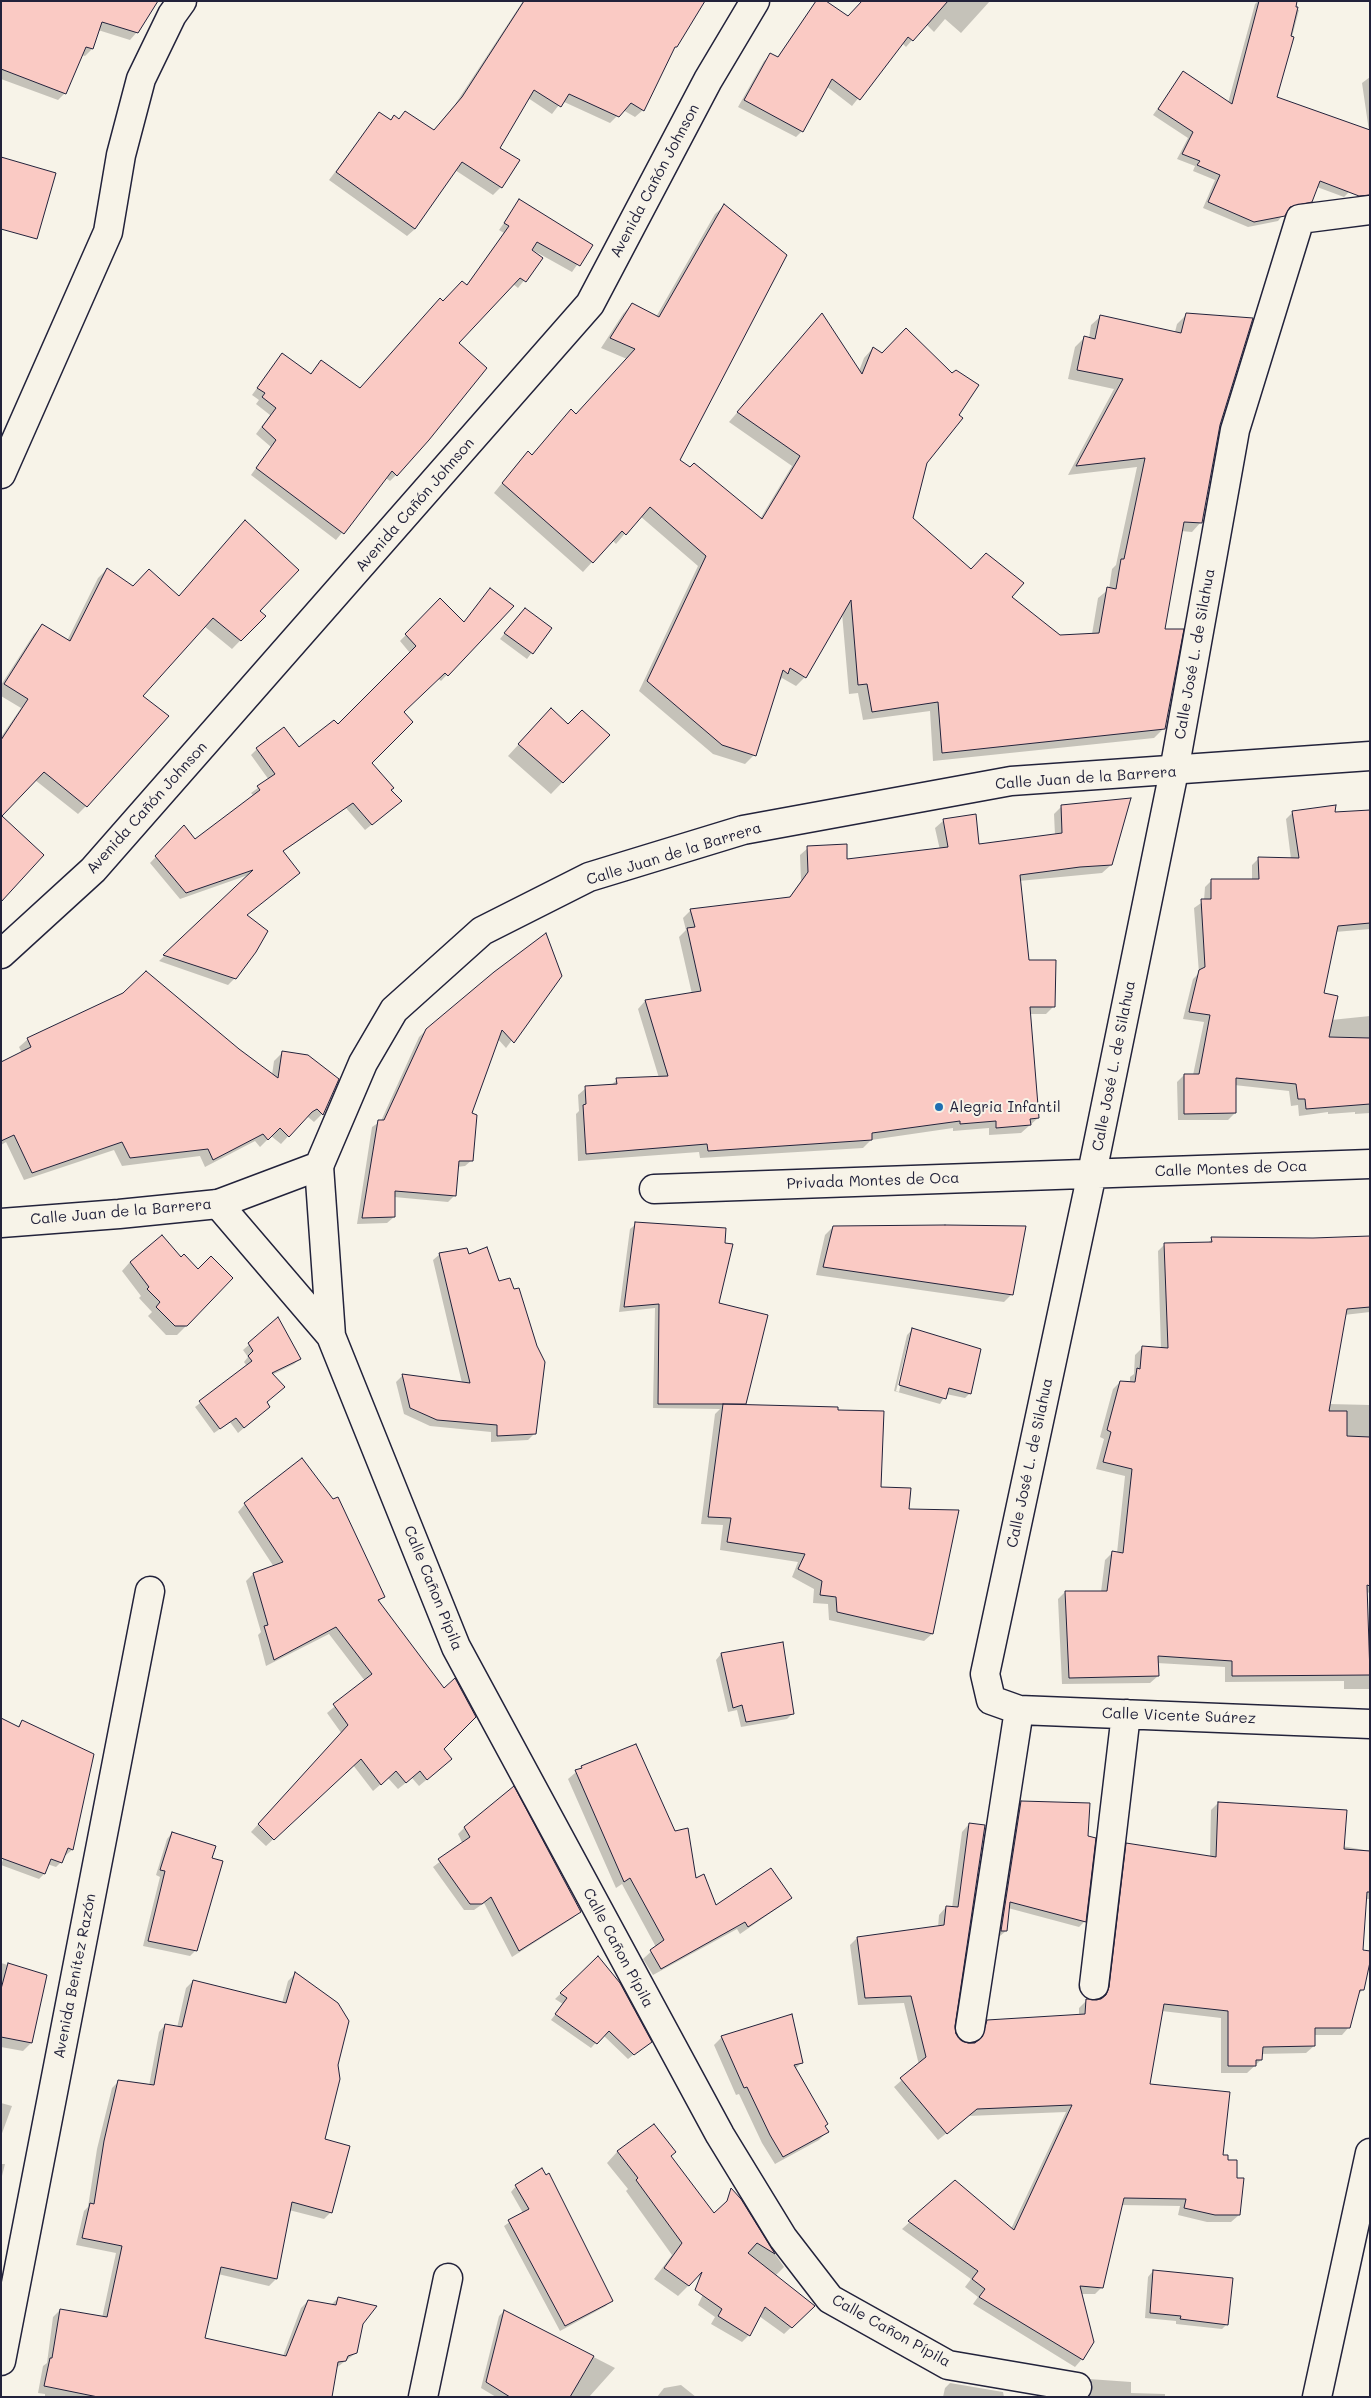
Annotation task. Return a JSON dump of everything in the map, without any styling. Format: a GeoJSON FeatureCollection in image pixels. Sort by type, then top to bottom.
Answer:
{"type":"FeatureCollection","features":[{"type":"Feature","properties":{"kind":"street"},"geometry":{"type":"LineString","coordinates":[[1,474],[108,232],[121,155],[141,80],[172,15],[182,1]]}},
{"type":"Feature","properties":{"kind":"street","name":"Avenida Cañón Johnson"},"geometry":{"type":"LineString","coordinates":[[1,954],[93,870],[590,304],[708,80],[755,1]]}},
{"type":"Feature","properties":{"kind":"street","name":"Calle José L. de Silahua"},"geometry":{"type":"LineString","coordinates":[[991,1700],[985,1674],[1092,1173],[1174,771],[1235,430],[1300,219],[1370,210]]}},
{"type":"Feature","properties":{"kind":"street","name":"Calle Juan de la Barrera"},"geometry":{"type":"LineString","coordinates":[[1,1223],[218,1204],[319,1166],[363,1063],[394,1010],[482,931],[590,877],[743,830],[1011,781],[1370,756]]}},
{"type":"Feature","properties":{"kind":"street","name":"Calle Montes de Oca"},"geometry":{"type":"LineString","coordinates":[[1092,1173],[1370,1164]]}},
{"type":"Feature","properties":{"kind":"street","name":"Calle Cañon Pípila"},"geometry":{"type":"LineString","coordinates":[[319,1166],[331,1336],[456,1647],[720,2135],[783,2238],[830,2299],[948,2365],[1077,2387]]}},
{"type":"Feature","properties":{"kind":"street","name":"Privada Montes de Oca"},"geometry":{"type":"LineString","coordinates":[[654,1189],[1092,1173]]}},
{"type":"Feature","properties":{"kind":"street","name":"Calle Cañon Pípila"},"geometry":{"type":"LineString","coordinates":[[218,1204],[331,1336]]}},
{"type":"Feature","properties":{"kind":"street","name":"Avenida Benítez Razón"},"geometry":{"type":"LineString","coordinates":[[1,2360],[4,2329],[150,1592]]}},
{"type":"Feature","properties":{"kind":"street","name":"Calle Vicente Suárez"},"geometry":{"type":"LineString","coordinates":[[991,1700],[1019,1710],[1370,1724]]}},
{"type":"Feature","properties":{"kind":"street"},"geometry":{"type":"LineString","coordinates":[[970,2028],[1019,1710]]}},
{"type":"Feature","properties":{"kind":"street"},"geometry":{"type":"LineString","coordinates":[[1094,1985],[1126,1714]]}},
{"type":"Feature","properties":{"kind":"street"},"geometry":{"type":"LineString","coordinates":[[1317,2397],[1370,2153]]}},
{"type":"Feature","properties":{"kind":"street"},"geometry":{"type":"LineString","coordinates":[[423,2397],[448,2278]]}},
{"type":"Feature","properties":{"kind":"building"},"geometry":{"type":"Polygon","coordinates":[[[1,1],[158,1],[138,33],[102,22],[93,49],[86,47],[66,94],[1,69],[1,1]]]}},
{"type":"Feature","properties":{"kind":"building"},"geometry":{"type":"Polygon","coordinates":[[[524,1],[705,1],[677,47],[675,47],[644,111],[631,103],[619,117],[569,94],[561,107],[534,90],[500,148],[520,160],[502,188],[462,162],[415,229],[336,172],[379,112],[391,120],[394,115],[399,119],[405,111],[434,130],[462,97],[524,1]]]}},
{"type":"Feature","properties":{"kind":"building"},"geometry":{"type":"Polygon","coordinates":[[[816,1],[826,1],[848,16],[862,1],[948,1],[913,41],[908,37],[860,100],[832,79],[803,132],[744,100],[770,53],[778,57],[816,1]]]}},
{"type":"Feature","properties":{"kind":"building"},"geometry":{"type":"Polygon","coordinates":[[[1259,1],[1297,1],[1296,7],[1298,7],[1291,36],[1294,37],[1277,97],[1370,130],[1370,195],[1359,196],[1320,181],[1312,202],[1290,207],[1285,216],[1254,222],[1208,202],[1220,175],[1197,165],[1200,161],[1182,154],[1193,132],[1158,109],[1183,71],[1232,104],[1259,1]]]}},
{"type":"Feature","properties":{"kind":"building"},"geometry":{"type":"Polygon","coordinates":[[[1,157],[56,173],[37,239],[1,229],[1,157]]]}},
{"type":"Feature","properties":{"kind":"building"},"geometry":{"type":"Polygon","coordinates":[[[519,199],[593,245],[580,266],[537,242],[532,250],[543,258],[526,282],[520,278],[459,343],[487,368],[429,440],[397,476],[392,471],[344,534],[256,468],[276,440],[262,427],[276,408],[262,397],[265,393],[257,388],[282,353],[311,374],[321,360],[360,388],[440,298],[443,301],[462,281],[467,285],[509,226],[504,223],[519,199]]]}},
{"type":"Feature","properties":{"kind":"building"},"geometry":{"type":"Polygon","coordinates":[[[724,204],[787,255],[680,460],[690,467],[694,463],[762,519],[800,456],[737,412],[822,313],[862,374],[873,347],[882,353],[906,328],[952,373],[956,370],[979,385],[959,415],[963,418],[927,463],[913,518],[971,569],[986,553],[1024,583],[1012,597],[1060,635],[1099,633],[1107,587],[1116,589],[1121,559],[1124,559],[1145,458],[1076,466],[1123,379],[1077,370],[1084,336],[1095,339],[1100,315],[1181,333],[1186,313],[1253,318],[1220,425],[1202,523],[1184,522],[1165,629],[1184,629],[1165,729],[942,753],[938,702],[872,712],[867,684],[858,685],[851,600],[806,678],[790,668],[788,674],[783,670],[756,756],[722,745],[647,681],[706,556],[650,507],[626,535],[622,531],[593,563],[502,483],[528,451],[532,455],[571,409],[576,414],[635,349],[610,338],[632,303],[659,317],[724,204]]]}},
{"type":"Feature","properties":{"kind":"building"},"geometry":{"type":"Polygon","coordinates":[[[245,520],[299,570],[260,611],[266,616],[241,641],[213,618],[143,696],[169,716],[87,807],[44,772],[2,816],[44,855],[1,902],[1,740],[28,699],[4,684],[42,624],[70,641],[107,568],[133,586],[149,569],[179,596],[245,520]]]}},
{"type":"Feature","properties":{"kind":"building"},"geometry":{"type":"Polygon","coordinates":[[[490,588],[514,606],[448,676],[445,673],[404,712],[413,722],[372,763],[394,788],[391,790],[402,801],[372,825],[353,803],[283,851],[300,873],[247,915],[268,931],[256,952],[236,979],[163,955],[253,870],[186,893],[155,856],[184,825],[195,839],[260,790],[257,786],[275,774],[256,748],[284,727],[299,747],[334,720],[338,724],[416,646],[405,634],[440,598],[464,622],[490,588]]]}},
{"type":"Feature","properties":{"kind":"building"},"geometry":{"type":"Polygon","coordinates":[[[525,608],[552,628],[533,654],[504,633],[525,608]]]}},
{"type":"Feature","properties":{"kind":"building"},"geometry":{"type":"Polygon","coordinates":[[[551,708],[568,724],[582,710],[610,735],[563,783],[518,744],[551,708]]]}},
{"type":"Feature","properties":{"kind":"building"},"geometry":{"type":"Polygon","coordinates":[[[1131,798],[1112,865],[1020,875],[1029,960],[1056,960],[1055,1007],[1030,1007],[1039,1118],[1030,1119],[1031,1125],[996,1128],[996,1121],[960,1124],[960,1121],[872,1133],[872,1140],[708,1151],[707,1144],[586,1154],[583,1105],[586,1104],[585,1086],[617,1084],[616,1078],[668,1076],[645,1000],[701,991],[687,928],[695,927],[690,909],[790,897],[808,872],[807,846],[847,844],[847,859],[948,847],[943,819],[976,814],[979,844],[1062,833],[1061,805],[1131,798]]]}},
{"type":"Feature","properties":{"kind":"building"},"geometry":{"type":"Polygon","coordinates":[[[1336,805],[1335,812],[1370,810],[1370,923],[1338,926],[1324,993],[1338,996],[1329,1037],[1370,1038],[1370,1104],[1306,1109],[1305,1099],[1298,1099],[1296,1084],[1236,1078],[1236,1113],[1184,1114],[1184,1074],[1199,1074],[1210,1015],[1189,1012],[1199,970],[1205,967],[1201,899],[1211,899],[1211,879],[1259,879],[1258,857],[1299,858],[1292,811],[1336,805]]]}},
{"type":"Feature","properties":{"kind":"building"},"geometry":{"type":"Polygon","coordinates":[[[546,933],[562,976],[514,1043],[502,1030],[472,1113],[477,1115],[473,1161],[459,1161],[456,1196],[395,1191],[395,1217],[362,1218],[378,1120],[384,1120],[426,1029],[494,972],[546,933]]]}},
{"type":"Feature","properties":{"kind":"building"},"geometry":{"type":"Polygon","coordinates":[[[146,971],[239,1049],[278,1078],[282,1051],[308,1055],[339,1079],[323,1115],[317,1109],[289,1137],[280,1128],[268,1140],[263,1134],[213,1160],[208,1149],[130,1158],[122,1142],[32,1173],[14,1135],[1,1141],[1,1062],[31,1047],[27,1038],[123,993],[146,971]]]}},
{"type":"Feature","properties":{"kind":"building"},"geometry":{"type":"Polygon","coordinates":[[[635,1222],[726,1228],[725,1243],[733,1244],[719,1303],[768,1315],[746,1404],[658,1404],[659,1304],[624,1307],[635,1222]]]}},
{"type":"Feature","properties":{"kind":"building"},"geometry":{"type":"Polygon","coordinates":[[[833,1226],[1026,1226],[1013,1295],[823,1267],[833,1226]]]}},
{"type":"Feature","properties":{"kind":"building"},"geometry":{"type":"Polygon","coordinates":[[[162,1235],[181,1257],[184,1254],[198,1269],[211,1256],[233,1278],[187,1326],[175,1326],[156,1307],[160,1302],[147,1289],[149,1287],[130,1262],[162,1235]]]}},
{"type":"Feature","properties":{"kind":"building"},"geometry":{"type":"Polygon","coordinates":[[[1370,1236],[1370,1307],[1347,1309],[1329,1411],[1347,1411],[1347,1436],[1370,1437],[1370,1586],[1367,1585],[1370,1675],[1232,1676],[1232,1661],[1158,1656],[1159,1676],[1069,1678],[1065,1591],[1107,1591],[1112,1551],[1123,1553],[1132,1469],[1103,1462],[1111,1432],[1107,1430],[1120,1381],[1135,1382],[1137,1368],[1140,1369],[1142,1346],[1168,1348],[1164,1243],[1212,1242],[1211,1237],[1313,1238],[1370,1236]]]}},
{"type":"Feature","properties":{"kind":"building"},"geometry":{"type":"Polygon","coordinates":[[[487,1247],[499,1281],[510,1278],[514,1289],[519,1288],[537,1346],[545,1362],[536,1434],[497,1436],[497,1425],[437,1420],[410,1408],[402,1374],[470,1383],[439,1253],[467,1248],[469,1254],[487,1247]]]}},
{"type":"Feature","properties":{"kind":"building"},"geometry":{"type":"Polygon","coordinates":[[[278,1317],[301,1359],[272,1373],[285,1387],[267,1402],[270,1407],[244,1428],[236,1418],[220,1429],[199,1401],[252,1361],[248,1356],[253,1351],[248,1343],[278,1317]]]}},
{"type":"Feature","properties":{"kind":"building"},"geometry":{"type":"Polygon","coordinates":[[[912,1328],[981,1349],[971,1394],[949,1388],[946,1399],[899,1385],[912,1328]]]}},
{"type":"Feature","properties":{"kind":"building"},"geometry":{"type":"Polygon","coordinates":[[[723,1404],[838,1407],[838,1410],[884,1411],[881,1487],[911,1488],[909,1509],[959,1510],[933,1634],[837,1612],[836,1597],[820,1595],[822,1581],[798,1569],[805,1554],[727,1542],[731,1518],[708,1517],[723,1404]]]}},
{"type":"Feature","properties":{"kind":"building"},"geometry":{"type":"Polygon","coordinates":[[[302,1458],[333,1499],[338,1497],[385,1597],[378,1600],[444,1688],[455,1678],[476,1717],[444,1749],[452,1759],[427,1780],[420,1771],[406,1783],[396,1771],[381,1785],[361,1759],[274,1840],[258,1824],[348,1725],[333,1704],[372,1674],[336,1627],[274,1660],[264,1626],[268,1625],[253,1573],[283,1562],[244,1503],[302,1458]]]}},
{"type":"Feature","properties":{"kind":"building"},"geometry":{"type":"Polygon","coordinates":[[[783,1642],[794,1714],[746,1722],[742,1705],[733,1708],[721,1653],[783,1642]]]}},
{"type":"Feature","properties":{"kind":"building"},"geometry":{"type":"Polygon","coordinates":[[[1,1718],[19,1727],[22,1720],[94,1754],[73,1850],[68,1848],[62,1863],[51,1859],[45,1874],[1,1858],[1,1718]]]}},
{"type":"Feature","properties":{"kind":"building"},"geometry":{"type":"Polygon","coordinates":[[[636,1744],[675,1831],[688,1828],[696,1878],[704,1874],[716,1905],[771,1868],[792,1898],[748,1927],[745,1922],[661,1969],[650,1950],[664,1940],[630,1878],[624,1882],[575,1770],[636,1744]]]}},
{"type":"Feature","properties":{"kind":"building"},"geometry":{"type":"Polygon","coordinates":[[[514,1786],[581,1912],[519,1951],[491,1897],[482,1904],[470,1904],[438,1859],[470,1837],[464,1827],[514,1786]]]}},
{"type":"Feature","properties":{"kind":"building"},"geometry":{"type":"Polygon","coordinates":[[[1021,1801],[1090,1803],[1088,1836],[1096,1838],[1086,1922],[1010,1902],[1007,1931],[1001,1931],[1021,1801]]]}},
{"type":"Feature","properties":{"kind":"building"},"geometry":{"type":"Polygon","coordinates":[[[1218,1802],[1347,1810],[1344,1849],[1370,1851],[1370,1892],[1367,1892],[1363,1950],[1370,1951],[1370,1962],[1364,1990],[1360,1990],[1350,2028],[1315,2028],[1315,2046],[1263,2047],[1262,2060],[1256,2060],[1256,2066],[1228,2066],[1228,2011],[1164,2004],[1150,2084],[1230,2092],[1223,2155],[1228,2155],[1228,2160],[1237,2160],[1237,2178],[1244,2178],[1240,2215],[1215,2215],[1184,2208],[1186,2199],[1124,2198],[1103,2288],[1080,2286],[1094,2342],[1083,2360],[979,2297],[985,2289],[972,2279],[978,2271],[908,2221],[955,2180],[1014,2230],[1072,2105],[977,2109],[947,2134],[900,2078],[926,2057],[911,1996],[865,1998],[857,1937],[944,1925],[946,1906],[958,1907],[969,1823],[985,1825],[955,2026],[956,2034],[961,2040],[975,2043],[982,2037],[987,2020],[1085,2014],[1086,1999],[1101,1999],[1106,1995],[1109,1987],[1126,1843],[1216,1857],[1218,1802]]]}},
{"type":"Feature","properties":{"kind":"building"},"geometry":{"type":"Polygon","coordinates":[[[172,1832],[216,1846],[212,1858],[223,1861],[197,1951],[148,1941],[165,1871],[160,1870],[172,1832]]]}},
{"type":"Feature","properties":{"kind":"building"},"geometry":{"type":"Polygon","coordinates":[[[598,1956],[620,1983],[652,2042],[634,2055],[609,2031],[597,2044],[555,2014],[567,1998],[560,1993],[598,1956]]]}},
{"type":"Feature","properties":{"kind":"building"},"geometry":{"type":"Polygon","coordinates":[[[8,1963],[47,1975],[32,2043],[1,2037],[1,1989],[8,1963]]]}},
{"type":"Feature","properties":{"kind":"building"},"geometry":{"type":"Polygon","coordinates":[[[295,1972],[338,2003],[349,2021],[338,2065],[340,2079],[325,2139],[350,2146],[332,2213],[292,2202],[277,2279],[221,2267],[205,2338],[286,2356],[308,2300],[336,2305],[338,2297],[377,2306],[363,2324],[357,2353],[348,2356],[346,2361],[338,2362],[332,2397],[98,2397],[44,2386],[50,2358],[52,2358],[60,2309],[107,2317],[122,2246],[82,2238],[90,2203],[94,2204],[104,2141],[118,2080],[154,2085],[165,2024],[182,2027],[193,1980],[286,2003],[295,1972]]]}},
{"type":"Feature","properties":{"kind":"building"},"geometry":{"type":"Polygon","coordinates":[[[792,2014],[803,2063],[794,2065],[828,2124],[825,2126],[829,2132],[783,2157],[747,2087],[744,2088],[721,2036],[792,2014]]]}},
{"type":"Feature","properties":{"kind":"building"},"geometry":{"type":"Polygon","coordinates":[[[654,2124],[676,2152],[671,2156],[714,2213],[727,2201],[731,2188],[741,2199],[775,2254],[757,2243],[748,2253],[815,2306],[792,2328],[765,2307],[750,2336],[718,2316],[722,2309],[695,2290],[702,2272],[689,2286],[664,2268],[682,2243],[636,2180],[638,2178],[617,2151],[654,2124]]]}},
{"type":"Feature","properties":{"kind":"building"},"geometry":{"type":"Polygon","coordinates":[[[542,2168],[546,2175],[549,2173],[613,2301],[565,2326],[508,2220],[529,2209],[515,2185],[542,2168]]]}},
{"type":"Feature","properties":{"kind":"building"},"geometry":{"type":"Polygon","coordinates":[[[1153,2270],[1233,2278],[1228,2325],[1180,2319],[1181,2316],[1150,2313],[1153,2270]]]}},
{"type":"Feature","properties":{"kind":"building"},"geometry":{"type":"Polygon","coordinates":[[[504,2310],[594,2356],[570,2397],[510,2397],[486,2382],[504,2310]]]}},
{"type":"Feature","properties":{"kind":"place","name":"Alegria Infantil"},"geometry":{"type":"Point","coordinates":[939,1107]}}]}
